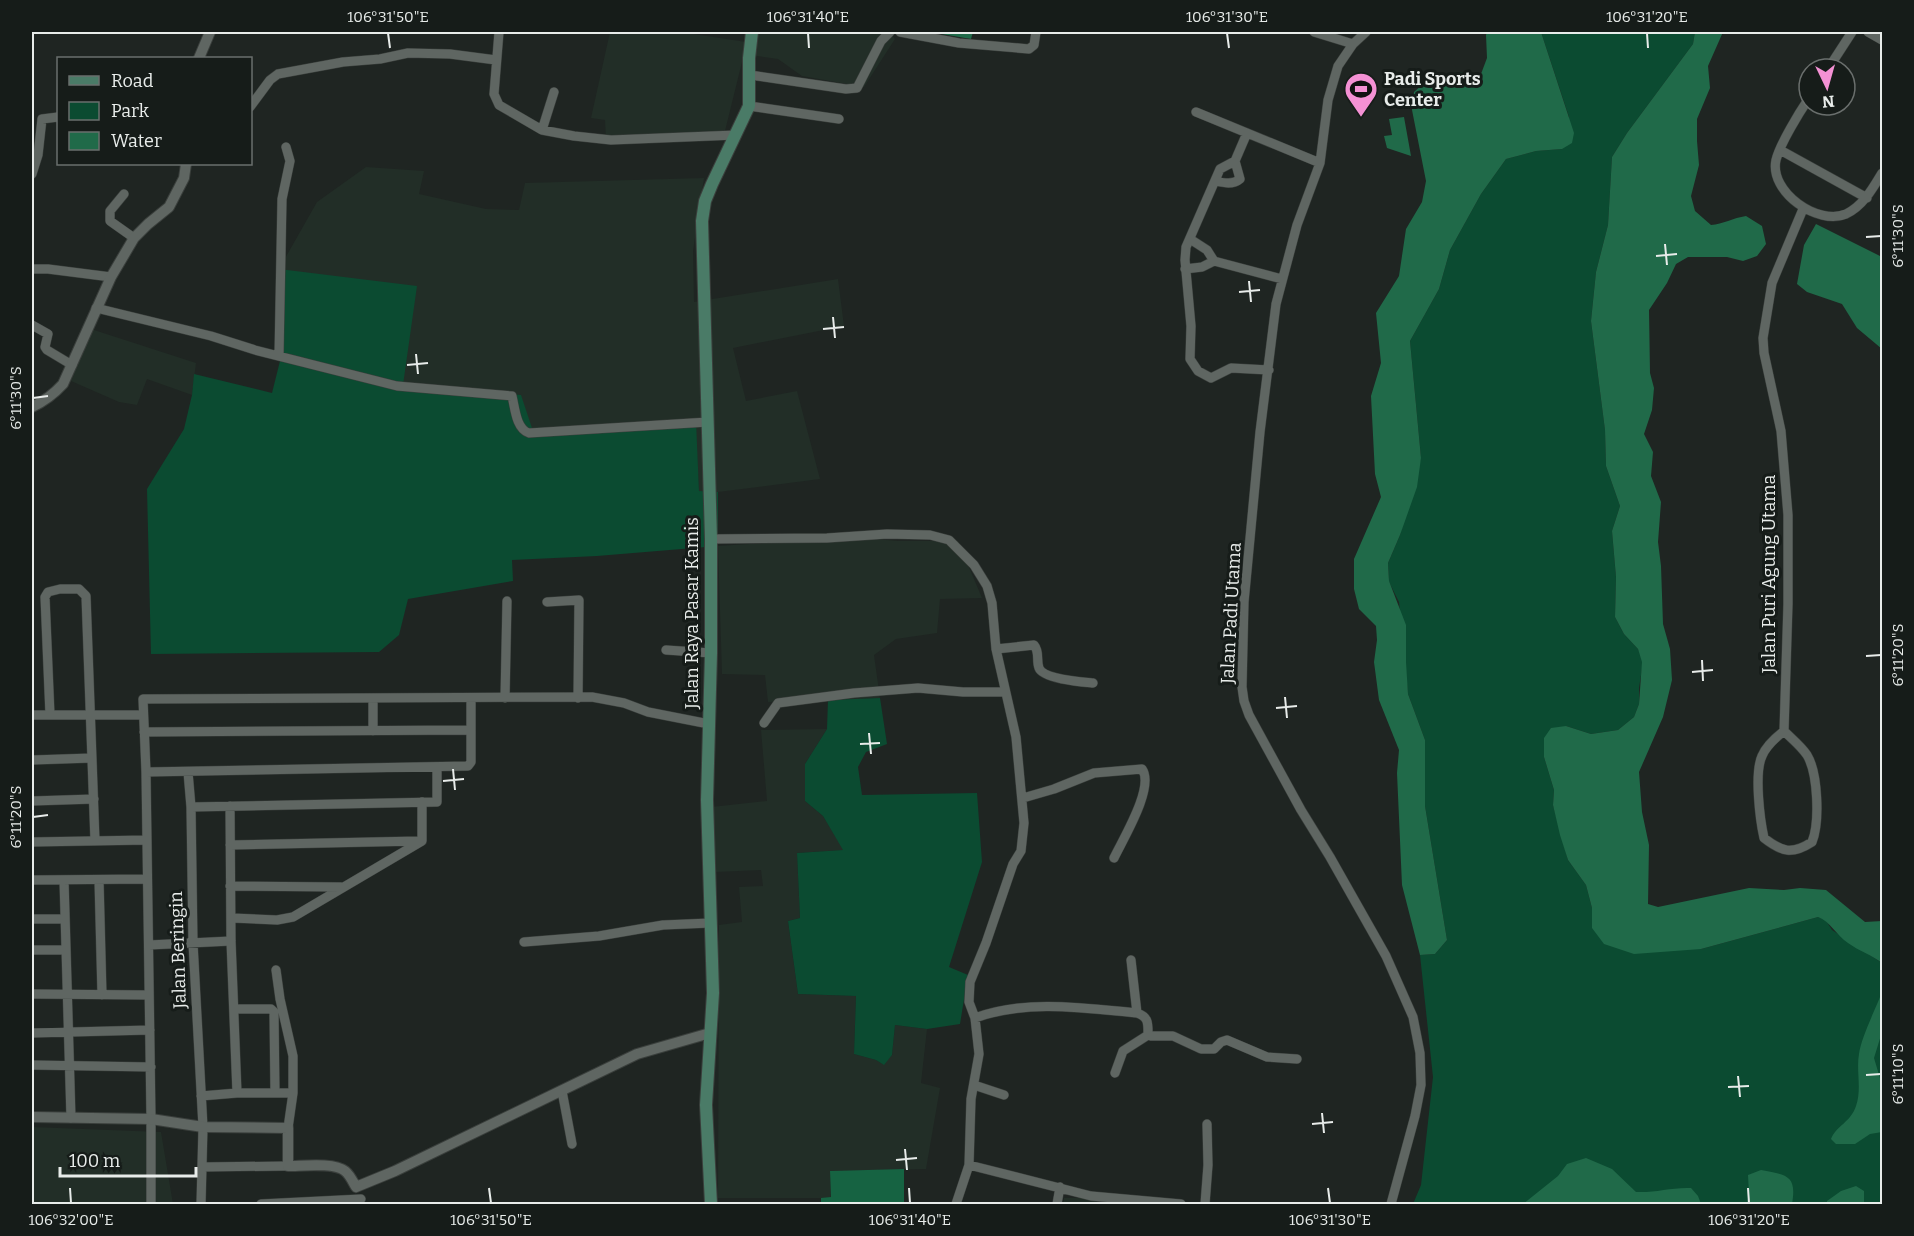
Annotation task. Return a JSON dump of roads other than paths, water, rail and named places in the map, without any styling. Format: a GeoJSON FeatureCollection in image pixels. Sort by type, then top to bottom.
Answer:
{"type":"FeatureCollection","features":[{"type":"Feature","properties":{"kind":"main road","name":"Jalan Raya Pasar Kamis"},"geometry":{"type":"LineString","coordinates":[[711,1204],[706,1105],[713,993],[706,800],[711,653],[711,539],[702,222],[705,201],[749,106],[752,32]]}},
{"type":"Feature","properties":{"kind":"street"},"geometry":{"type":"LineString","coordinates":[[199,57],[210,32]]}},
{"type":"Feature","properties":{"kind":"street"},"geometry":{"type":"LineString","coordinates":[[499,32],[495,101],[542,130],[611,140],[736,135]]}},
{"type":"Feature","properties":{"kind":"street"},"geometry":{"type":"LineString","coordinates":[[750,75],[846,89],[857,88],[881,41],[890,32]]}},
{"type":"Feature","properties":{"kind":"street"},"geometry":{"type":"LineString","coordinates":[[900,32],[959,43],[1029,49],[1034,45],[1036,32]]}},
{"type":"Feature","properties":{"kind":"street"},"geometry":{"type":"LineString","coordinates":[[1314,32],[1353,45]]}},
{"type":"Feature","properties":{"kind":"street","name":"Jalan Padi Utama"},"geometry":{"type":"LineString","coordinates":[[1366,32],[1338,66],[1333,82],[1320,163],[1297,225],[1276,304],[1260,432],[1244,602],[1242,667],[1244,701],[1250,715],[1301,810],[1386,956],[1413,1017],[1420,1053],[1421,1085],[1391,1204]]}},
{"type":"Feature","properties":{"kind":"street"},"geometry":{"type":"LineString","coordinates":[[1836,57],[1852,32]]}},
{"type":"Feature","properties":{"kind":"street"},"geometry":{"type":"LineString","coordinates":[[1868,32],[1882,40]]}},
{"type":"Feature","properties":{"kind":"street"},"geometry":{"type":"LineString","coordinates":[[252,104],[270,80],[278,74],[343,62],[380,59],[408,53],[450,54],[496,60]]}},
{"type":"Feature","properties":{"kind":"street"},"geometry":{"type":"LineString","coordinates":[[542,130],[554,92]]}},
{"type":"Feature","properties":{"kind":"street"},"geometry":{"type":"LineString","coordinates":[[749,106],[838,119]]}},
{"type":"Feature","properties":{"kind":"street"},"geometry":{"type":"LineString","coordinates":[[1196,112],[1320,163]]}},
{"type":"Feature","properties":{"kind":"street"},"geometry":{"type":"LineString","coordinates":[[32,174],[38,154],[42,119],[57,117]]}},
{"type":"Feature","properties":{"kind":"street"},"geometry":{"type":"LineString","coordinates":[[1798,117],[1775,162],[1778,179],[1791,199],[1803,209],[1837,216],[1846,214],[1867,198],[1882,173]]}},
{"type":"Feature","properties":{"kind":"street"},"geometry":{"type":"LineString","coordinates":[[1247,133],[1235,161],[1220,170],[1185,253],[1191,326],[1190,359],[1198,371],[1211,378],[1231,368],[1269,370]]}},
{"type":"Feature","properties":{"kind":"street"},"geometry":{"type":"LineString","coordinates":[[279,356],[282,199],[290,161],[286,147]]}},
{"type":"Feature","properties":{"kind":"street"},"geometry":{"type":"LineString","coordinates":[[1780,150],[1867,198]]}},
{"type":"Feature","properties":{"kind":"street"},"geometry":{"type":"LineString","coordinates":[[1216,181],[1228,183],[1240,179],[1235,161]]}},
{"type":"Feature","properties":{"kind":"street"},"geometry":{"type":"LineString","coordinates":[[32,407],[44,402],[63,384],[111,277],[134,238],[169,207],[184,178],[186,165]]}},
{"type":"Feature","properties":{"kind":"street"},"geometry":{"type":"LineString","coordinates":[[124,194],[110,211],[110,220],[134,238]]}},
{"type":"Feature","properties":{"kind":"street","name":"Jalan Puri Agung Utama"},"geometry":{"type":"LineString","coordinates":[[1784,731],[1788,515],[1781,430],[1763,338],[1772,283],[1803,209]]}},
{"type":"Feature","properties":{"kind":"street"},"geometry":{"type":"LineString","coordinates":[[1190,238],[1208,250],[1214,261]]}},
{"type":"Feature","properties":{"kind":"street"},"geometry":{"type":"LineString","coordinates":[[1185,269],[1202,267],[1214,261],[1282,279]]}},
{"type":"Feature","properties":{"kind":"street"},"geometry":{"type":"LineString","coordinates":[[32,269],[111,277]]}},
{"type":"Feature","properties":{"kind":"street"},"geometry":{"type":"LineString","coordinates":[[96,308],[397,386],[512,396],[521,427],[524,432],[529,433],[708,422]]}},
{"type":"Feature","properties":{"kind":"street"},"geometry":{"type":"LineString","coordinates":[[32,325],[48,334],[45,347],[47,350],[72,365]]}},
{"type":"Feature","properties":{"kind":"street"},"geometry":{"type":"LineString","coordinates":[[711,539],[827,538],[886,534],[930,536],[949,540],[974,565],[987,586],[992,603],[996,649],[1016,737],[1023,798],[1023,843],[1013,864],[970,982],[969,1002],[975,1018],[979,1054],[970,1116],[969,1164],[956,1204]]}},
{"type":"Feature","properties":{"kind":"street"},"geometry":{"type":"LineString","coordinates":[[50,715],[45,597],[50,591],[79,589],[86,596],[95,841]]}},
{"type":"Feature","properties":{"kind":"street"},"geometry":{"type":"LineString","coordinates":[[547,602],[579,600],[578,698]]}},
{"type":"Feature","properties":{"kind":"street"},"geometry":{"type":"LineString","coordinates":[[505,698],[507,601]]}},
{"type":"Feature","properties":{"kind":"street"},"geometry":{"type":"LineString","coordinates":[[996,649],[1034,645],[1038,652],[1039,668],[1044,673],[1071,681],[1093,683]]}},
{"type":"Feature","properties":{"kind":"street"},"geometry":{"type":"LineString","coordinates":[[666,650],[711,653]]}},
{"type":"Feature","properties":{"kind":"street"},"geometry":{"type":"LineString","coordinates":[[764,723],[778,703],[854,693],[918,688],[963,692],[1005,692]]}},
{"type":"Feature","properties":{"kind":"street"},"geometry":{"type":"LineString","coordinates":[[146,772],[468,766],[471,764],[471,698]]}},
{"type":"Feature","properties":{"kind":"street"},"geometry":{"type":"LineString","coordinates":[[151,1204],[151,1067],[143,699],[578,698],[612,700],[648,712],[709,724]]}},
{"type":"Feature","properties":{"kind":"street"},"geometry":{"type":"LineString","coordinates":[[373,699],[374,731]]}},
{"type":"Feature","properties":{"kind":"street"},"geometry":{"type":"LineString","coordinates":[[32,715],[143,715]]}},
{"type":"Feature","properties":{"kind":"street"},"geometry":{"type":"LineString","coordinates":[[144,732],[471,730]]}},
{"type":"Feature","properties":{"kind":"street"},"geometry":{"type":"LineString","coordinates":[[1784,731],[1807,755],[1814,771],[1816,831],[1812,842],[1791,851],[1777,849],[1764,838],[1758,787],[1761,758],[1773,739],[1784,731]]}},
{"type":"Feature","properties":{"kind":"street"},"geometry":{"type":"LineString","coordinates":[[32,760],[92,758]]}},
{"type":"Feature","properties":{"kind":"street"},"geometry":{"type":"LineString","coordinates":[[191,807],[437,802],[437,766]]}},
{"type":"Feature","properties":{"kind":"street"},"geometry":{"type":"LineString","coordinates":[[1023,798],[1094,773],[1142,769],[1145,774],[1143,798],[1114,858]]}},
{"type":"Feature","properties":{"kind":"street","name":"Jalan Beringin"},"geometry":{"type":"LineString","coordinates":[[188,772],[191,807],[193,943],[203,1127],[201,1204]]}},
{"type":"Feature","properties":{"kind":"street"},"geometry":{"type":"LineString","coordinates":[[32,801],[94,800]]}},
{"type":"Feature","properties":{"kind":"street"},"geometry":{"type":"LineString","coordinates":[[422,802],[422,841]]}},
{"type":"Feature","properties":{"kind":"street"},"geometry":{"type":"LineString","coordinates":[[230,806],[231,940],[237,1093]]}},
{"type":"Feature","properties":{"kind":"street"},"geometry":{"type":"LineString","coordinates":[[32,842],[147,840]]}},
{"type":"Feature","properties":{"kind":"street"},"geometry":{"type":"LineString","coordinates":[[230,844],[422,841]]}},
{"type":"Feature","properties":{"kind":"street"},"geometry":{"type":"LineString","coordinates":[[232,918],[286,919],[422,841]]}},
{"type":"Feature","properties":{"kind":"street"},"geometry":{"type":"LineString","coordinates":[[32,880],[147,879]]}},
{"type":"Feature","properties":{"kind":"street"},"geometry":{"type":"LineString","coordinates":[[64,880],[71,1118]]}},
{"type":"Feature","properties":{"kind":"street"},"geometry":{"type":"LineString","coordinates":[[99,880],[102,995]]}},
{"type":"Feature","properties":{"kind":"street"},"geometry":{"type":"LineString","coordinates":[[230,886],[341,887]]}},
{"type":"Feature","properties":{"kind":"street"},"geometry":{"type":"LineString","coordinates":[[32,919],[64,919]]}},
{"type":"Feature","properties":{"kind":"street"},"geometry":{"type":"LineString","coordinates":[[525,942],[599,936],[663,926],[710,923]]}},
{"type":"Feature","properties":{"kind":"street"},"geometry":{"type":"LineString","coordinates":[[149,945],[231,940]]}},
{"type":"Feature","properties":{"kind":"street"},"geometry":{"type":"LineString","coordinates":[[32,950],[65,950]]}},
{"type":"Feature","properties":{"kind":"street"},"geometry":{"type":"LineString","coordinates":[[1131,960],[1137,1013]]}},
{"type":"Feature","properties":{"kind":"street"},"geometry":{"type":"LineString","coordinates":[[276,970],[293,1056],[288,1166]]}},
{"type":"Feature","properties":{"kind":"street"},"geometry":{"type":"LineString","coordinates":[[32,994],[148,995]]}},
{"type":"Feature","properties":{"kind":"street"},"geometry":{"type":"LineString","coordinates":[[975,1018],[1022,1007],[1137,1013],[1148,1020],[1148,1035]]}},
{"type":"Feature","properties":{"kind":"street"},"geometry":{"type":"LineString","coordinates":[[234,1009],[271,1009],[274,1012],[274,1093]]}},
{"type":"Feature","properties":{"kind":"street"},"geometry":{"type":"LineString","coordinates":[[32,1033],[150,1030]]}},
{"type":"Feature","properties":{"kind":"street"},"geometry":{"type":"LineString","coordinates":[[356,1187],[395,1171],[637,1054],[710,1033]]}},
{"type":"Feature","properties":{"kind":"street"},"geometry":{"type":"LineString","coordinates":[[1115,1073],[1123,1051],[1148,1035],[1173,1036],[1201,1049],[1214,1049],[1227,1040],[1267,1057],[1297,1059]]}},
{"type":"Feature","properties":{"kind":"street"},"geometry":{"type":"LineString","coordinates":[[32,1065],[151,1067]]}},
{"type":"Feature","properties":{"kind":"street"},"geometry":{"type":"LineString","coordinates":[[974,1085],[1005,1095]]}},
{"type":"Feature","properties":{"kind":"street"},"geometry":{"type":"LineString","coordinates":[[562,1091],[572,1144]]}},
{"type":"Feature","properties":{"kind":"street"},"geometry":{"type":"LineString","coordinates":[[201,1096],[237,1093],[292,1093]]}},
{"type":"Feature","properties":{"kind":"street"},"geometry":{"type":"LineString","coordinates":[[32,1117],[151,1119],[203,1127],[288,1128]]}},
{"type":"Feature","properties":{"kind":"street"},"geometry":{"type":"LineString","coordinates":[[1205,1204],[1208,1175],[1207,1124]]}},
{"type":"Feature","properties":{"kind":"street"},"geometry":{"type":"LineString","coordinates":[[969,1164],[1091,1196],[1181,1204]]}},
{"type":"Feature","properties":{"kind":"street"},"geometry":{"type":"LineString","coordinates":[[202,1167],[331,1166],[346,1172],[356,1187],[361,1202],[261,1204]]}},
{"type":"Feature","properties":{"kind":"street"},"geometry":{"type":"LineString","coordinates":[[1058,1204],[1060,1187]]}},
{"type":"Feature","properties":{"kind":"water"},"geometry":{"type":"Polygon","coordinates":[[[930,32],[973,32],[971,39],[930,32]]]}},
{"type":"Feature","properties":{"kind":"water"},"geometry":{"type":"Polygon","coordinates":[[[1487,32],[1541,32],[1574,133],[1572,143],[1562,149],[1536,151],[1506,159],[1481,194],[1450,250],[1439,289],[1410,341],[1421,458],[1417,487],[1388,563],[1389,581],[1406,625],[1408,694],[1425,740],[1425,806],[1447,940],[1435,954],[1420,955],[1402,885],[1397,773],[1399,750],[1379,700],[1374,662],[1376,626],[1359,609],[1354,589],[1354,559],[1381,497],[1375,474],[1371,396],[1381,363],[1376,313],[1399,276],[1406,229],[1422,202],[1426,181],[1412,110],[1414,92],[1432,76],[1461,72],[1481,74],[1487,58],[1487,32]]]}},
{"type":"Feature","properties":{"kind":"water"},"geometry":{"type":"Polygon","coordinates":[[[1695,32],[1723,32],[1708,66],[1710,88],[1697,119],[1699,165],[1691,196],[1695,211],[1711,225],[1746,216],[1762,226],[1766,244],[1757,256],[1743,261],[1727,257],[1688,257],[1676,264],[1667,283],[1649,310],[1650,373],[1654,388],[1652,410],[1644,434],[1653,452],[1651,476],[1661,502],[1658,542],[1663,624],[1670,649],[1672,680],[1663,717],[1639,772],[1642,812],[1649,845],[1648,904],[1658,907],[1749,888],[1826,890],[1865,922],[1882,921],[1882,963],[1848,943],[1818,917],[1701,949],[1634,954],[1604,944],[1592,928],[1592,908],[1586,885],[1568,860],[1553,805],[1554,790],[1544,757],[1544,738],[1551,728],[1566,726],[1591,734],[1618,730],[1634,717],[1639,704],[1642,662],[1638,649],[1624,634],[1615,617],[1616,577],[1612,531],[1620,506],[1606,466],[1605,430],[1591,321],[1596,272],[1608,225],[1612,157],[1693,44],[1695,32]]]}},
{"type":"Feature","properties":{"kind":"water"},"geometry":{"type":"Polygon","coordinates":[[[1404,117],[1411,156],[1387,148],[1384,136],[1392,135],[1389,119],[1404,117]]]}},
{"type":"Feature","properties":{"kind":"water"},"geometry":{"type":"Polygon","coordinates":[[[1816,224],[1882,257],[1882,349],[1857,328],[1842,304],[1807,292],[1797,284],[1804,245],[1816,224]]]}},
{"type":"Feature","properties":{"kind":"water"},"geometry":{"type":"Polygon","coordinates":[[[1882,992],[1882,1032],[1874,1058],[1882,1085],[1882,1132],[1870,1134],[1855,1144],[1836,1144],[1831,1139],[1833,1135],[1851,1116],[1856,1106],[1859,1093],[1860,1047],[1882,992]]]}},
{"type":"Feature","properties":{"kind":"water"},"geometry":{"type":"Polygon","coordinates":[[[1586,1158],[1612,1169],[1636,1192],[1691,1188],[1701,1204],[1523,1204],[1558,1176],[1567,1164],[1586,1158]]]}},
{"type":"Feature","properties":{"kind":"water"},"geometry":{"type":"Polygon","coordinates":[[[1761,1170],[1778,1173],[1788,1178],[1793,1187],[1792,1204],[1747,1204],[1748,1175],[1761,1170]]]}},
{"type":"Feature","properties":{"kind":"water"},"geometry":{"type":"Polygon","coordinates":[[[1856,1186],[1864,1191],[1864,1204],[1827,1204],[1827,1201],[1841,1191],[1856,1186]]]}},
{"type":"Feature","properties":{"kind":"place","name":"Padi Sports Center"},"geometry":{"type":"Point","coordinates":[1361,118]}}]}
